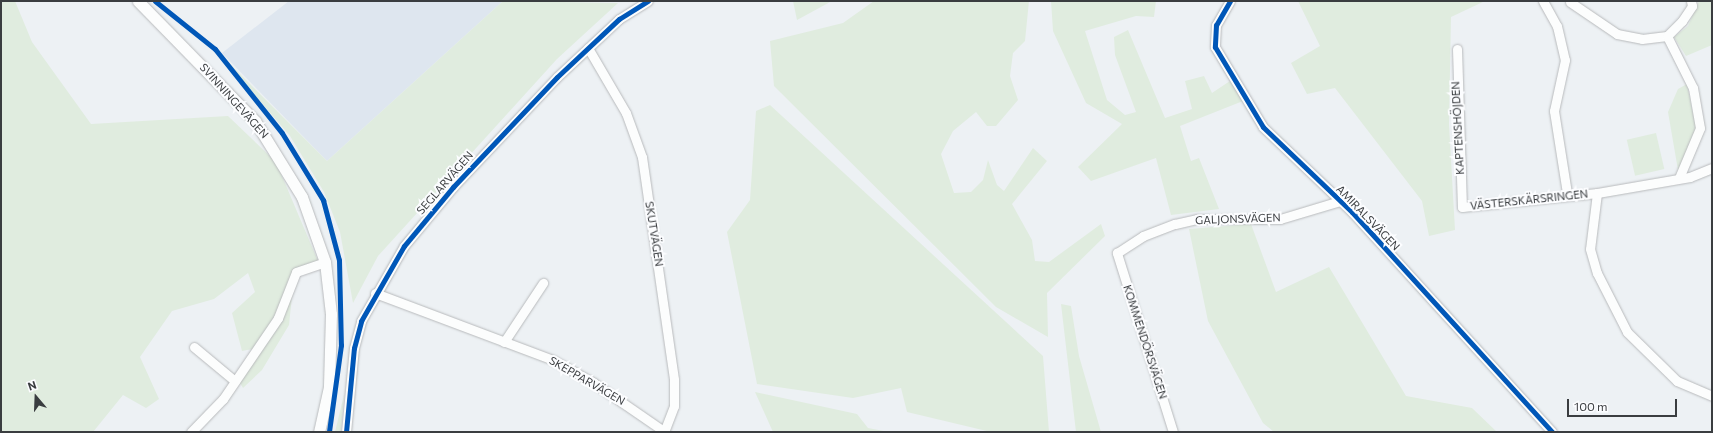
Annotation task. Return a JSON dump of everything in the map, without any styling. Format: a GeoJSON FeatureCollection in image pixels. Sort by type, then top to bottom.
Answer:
{"type":"FeatureCollection","features":[{"type":"Feature","properties":{"kind":"main road","name":"SVINNINGEVÄGEN"},"geometry":{"type":"LineString","coordinates":[[138,1],[205,68],[270,141],[302,197],[325,262],[331,314],[331,362],[319,432]]}},
{"type":"Feature","properties":{"kind":"street","name":"SEGLARVÄGEN"},"geometry":{"type":"LineString","coordinates":[[346,432],[354,348],[375,293],[404,246],[453,187],[588,48],[619,19],[648,1]]}},
{"type":"Feature","properties":{"kind":"street","name":"AMIRALSVÄGEN"},"geometry":{"type":"LineString","coordinates":[[1230,1],[1220,14],[1214,36],[1215,47],[1264,127],[1340,200],[1552,432]]}},
{"type":"Feature","properties":{"kind":"street"},"geometry":{"type":"LineString","coordinates":[[1543,1],[1557,26],[1565,60],[1554,111],[1567,194]]}},
{"type":"Feature","properties":{"kind":"street"},"geometry":{"type":"LineString","coordinates":[[1570,2],[1617,34],[1642,39],[1668,36],[1682,21],[1692,6],[1691,1]]}},
{"type":"Feature","properties":{"kind":"street"},"geometry":{"type":"LineString","coordinates":[[1668,36],[1693,88],[1700,128],[1679,178]]}},
{"type":"Feature","properties":{"kind":"street","name":"SKUTVÄGEN"},"geometry":{"type":"LineString","coordinates":[[588,48],[626,113],[642,157],[674,380],[674,406],[665,432]]}},
{"type":"Feature","properties":{"kind":"street","name":"KAPTENSHÖJDEN"},"geometry":{"type":"LineString","coordinates":[[1457,49],[1462,207]]}},
{"type":"Feature","properties":{"kind":"street","name":"VÄSTERSKÄRSRINGEN"},"geometry":{"type":"LineString","coordinates":[[1462,207],[1567,194],[1597,193],[1679,178],[1712,168]]}},
{"type":"Feature","properties":{"kind":"street","name":"VÄSTERSKÄRSRINGEN"},"geometry":{"type":"LineString","coordinates":[[1597,193],[1590,225],[1592,259],[1623,326],[1677,381],[1712,396]]}},
{"type":"Feature","properties":{"kind":"street","name":"GALJONSVÄGEN"},"geometry":{"type":"LineString","coordinates":[[1116,253],[1143,236],[1182,222],[1280,219],[1340,200]]}},
{"type":"Feature","properties":{"kind":"street","name":"KOMMENDÖRSVÄGEN"},"geometry":{"type":"LineString","coordinates":[[1116,253],[1173,432]]}},
{"type":"Feature","properties":{"kind":"street"},"geometry":{"type":"LineString","coordinates":[[191,432],[235,381],[278,318],[296,272],[325,262]]}},
{"type":"Feature","properties":{"kind":"street"},"geometry":{"type":"LineString","coordinates":[[504,342],[543,283]]}},
{"type":"Feature","properties":{"kind":"street","name":"SKEPPARVÄGEN"},"geometry":{"type":"LineString","coordinates":[[375,293],[553,360],[594,383],[665,432]]}},
{"type":"Feature","properties":{"kind":"street"},"geometry":{"type":"LineString","coordinates":[[194,347],[235,381]]}},
{"type":"Feature","properties":{"kind":"shaded area"},"geometry":{"type":"Polygon","coordinates":[[[289,1],[503,1],[327,161],[222,53],[289,1]]]}},
{"type":"Feature","properties":{"kind":"green space"},"geometry":{"type":"Polygon","coordinates":[[[1,1],[15,1],[32,42],[91,124],[228,116],[276,162],[318,261],[294,277],[289,325],[262,370],[243,388],[239,381],[262,347],[242,351],[232,313],[255,292],[248,273],[214,299],[172,311],[140,357],[159,399],[146,408],[123,395],[93,432],[1,432],[1,1]]]}},
{"type":"Feature","properties":{"kind":"green space"},"geometry":{"type":"Polygon","coordinates":[[[503,1],[618,3],[557,59],[378,256],[353,303],[340,232],[324,192],[290,136],[218,52],[327,161],[503,1]]]}},
{"type":"Feature","properties":{"kind":"green space"},"geometry":{"type":"Polygon","coordinates":[[[793,1],[832,1],[797,20],[793,1]]]}},
{"type":"Feature","properties":{"kind":"green space"},"geometry":{"type":"Polygon","coordinates":[[[874,1],[1029,1],[1025,41],[1013,53],[1010,76],[1018,100],[996,126],[987,126],[976,112],[953,131],[941,154],[954,193],[971,192],[983,180],[988,160],[997,185],[1004,191],[1033,148],[1047,161],[1012,204],[1032,240],[1035,261],[1049,262],[1101,224],[1105,236],[1047,293],[1048,337],[996,307],[774,86],[770,41],[843,23],[874,1]]]}},
{"type":"Feature","properties":{"kind":"green space"},"geometry":{"type":"Polygon","coordinates":[[[1051,1],[1156,1],[1154,17],[1136,16],[1085,31],[1107,100],[1125,115],[1136,112],[1115,55],[1114,37],[1128,30],[1165,118],[1192,109],[1185,81],[1204,76],[1212,93],[1230,81],[1243,101],[1180,126],[1191,161],[1199,158],[1219,209],[1171,215],[1156,158],[1091,181],[1078,167],[1122,124],[1086,103],[1053,31],[1051,1]]]}},
{"type":"Feature","properties":{"kind":"green space"},"geometry":{"type":"Polygon","coordinates":[[[1298,1],[1485,1],[1451,17],[1449,124],[1455,230],[1429,236],[1422,201],[1335,88],[1307,94],[1291,63],[1320,46],[1298,1]]]}},
{"type":"Feature","properties":{"kind":"green space"},"geometry":{"type":"Polygon","coordinates":[[[1699,1],[1712,1],[1712,45],[1686,56],[1674,37],[1688,26],[1699,1]]]}},
{"type":"Feature","properties":{"kind":"green space"},"geometry":{"type":"Polygon","coordinates":[[[1687,84],[1696,128],[1678,170],[1668,112],[1678,89],[1687,84]]]}},
{"type":"Feature","properties":{"kind":"green space"},"geometry":{"type":"Polygon","coordinates":[[[770,105],[1043,356],[1049,432],[991,432],[907,412],[901,388],[853,398],[757,384],[727,232],[750,200],[756,111],[770,105]]]}},
{"type":"Feature","properties":{"kind":"green space"},"geometry":{"type":"Polygon","coordinates":[[[1656,133],[1664,169],[1635,176],[1627,140],[1656,133]]]}},
{"type":"Feature","properties":{"kind":"green space"},"geometry":{"type":"Polygon","coordinates":[[[1251,224],[1276,292],[1329,267],[1406,396],[1472,408],[1497,432],[1274,432],[1263,423],[1208,321],[1189,229],[1251,224]]]}},
{"type":"Feature","properties":{"kind":"green space"},"geometry":{"type":"Polygon","coordinates":[[[1061,304],[1071,306],[1079,356],[1101,432],[1076,432],[1061,304]]]}},
{"type":"Feature","properties":{"kind":"green space"},"geometry":{"type":"Polygon","coordinates":[[[755,392],[857,414],[868,428],[889,432],[773,432],[755,392]]]}},
{"type":"Feature","properties":{"kind":"green space"},"geometry":{"type":"Polygon","coordinates":[[[344,395],[341,432],[335,432],[344,395]]]}},
{"type":"Feature","properties":{"kind":"cycle path"},"geometry":{"type":"LineString","coordinates":[[155,1],[215,49],[282,133],[323,200],[339,260],[341,345],[329,432]]}},
{"type":"Feature","properties":{"kind":"cycle path"},"geometry":{"type":"LineString","coordinates":[[346,432],[354,348],[361,321],[404,246],[453,187],[557,77],[619,19],[648,1]]}},
{"type":"Feature","properties":{"kind":"cycle path"},"geometry":{"type":"LineString","coordinates":[[1230,1],[1216,25],[1215,47],[1263,127],[1352,212],[1552,432]]}}]}
